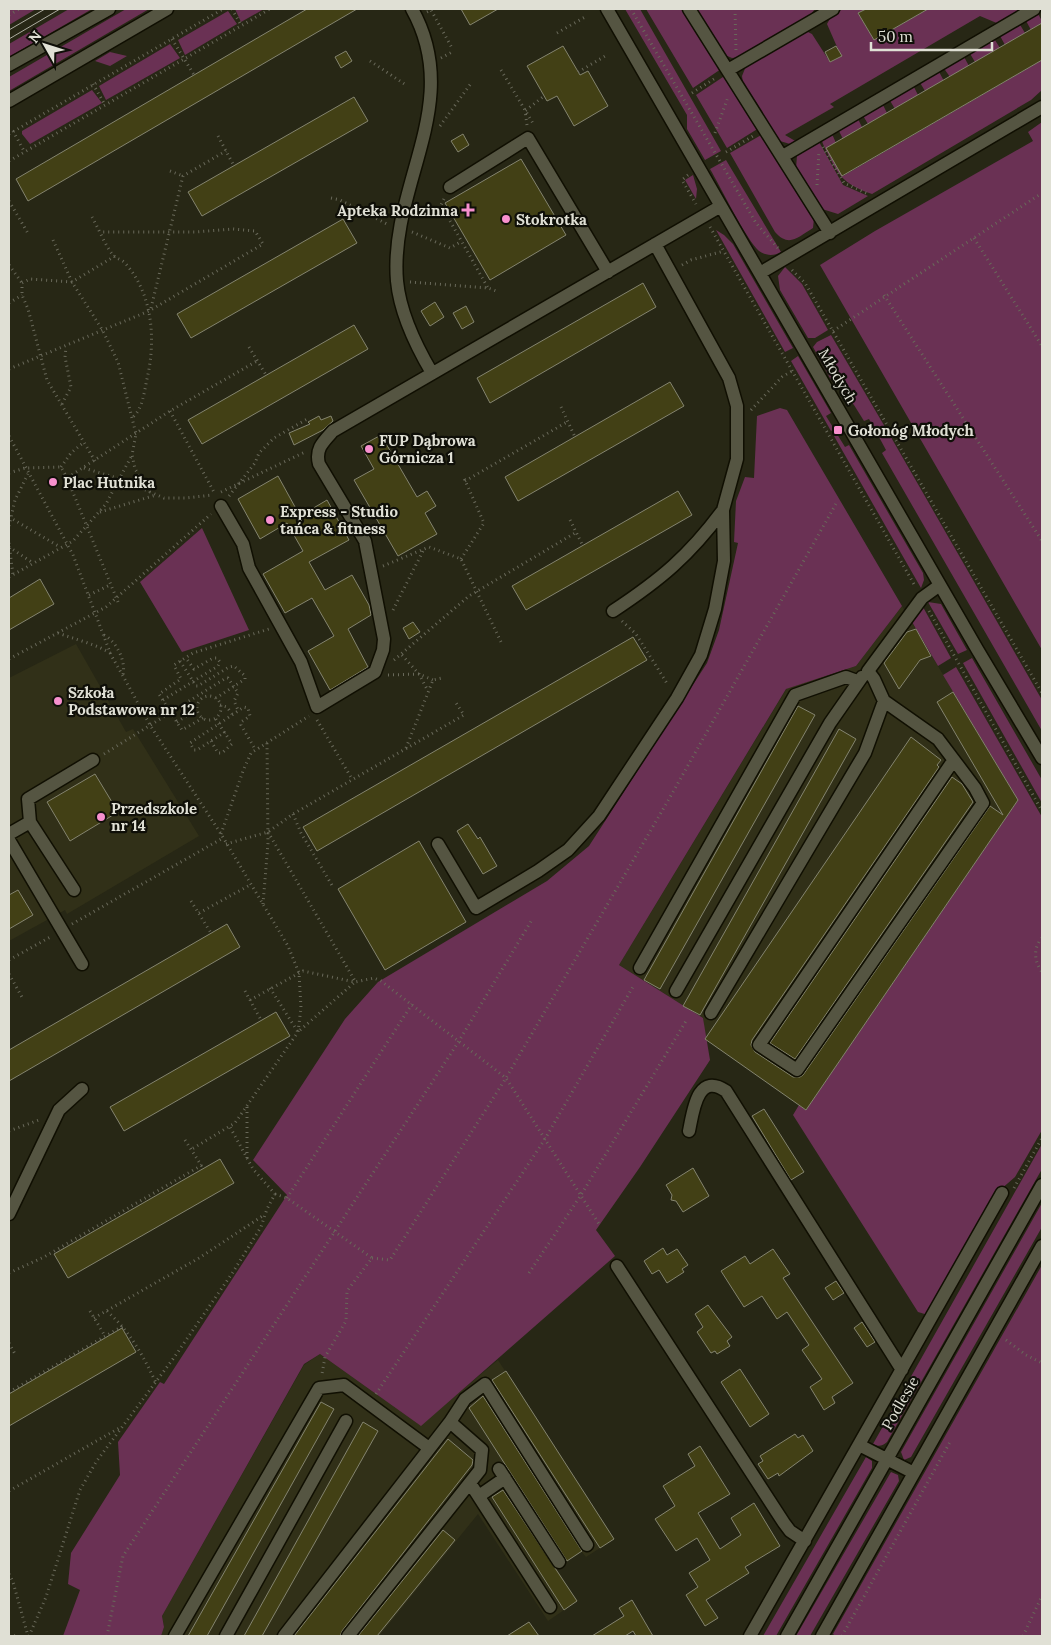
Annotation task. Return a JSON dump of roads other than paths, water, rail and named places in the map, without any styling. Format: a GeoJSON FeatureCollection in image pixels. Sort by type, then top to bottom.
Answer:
{"type":"FeatureCollection","features":[{"type":"Feature","properties":{"kind":"street"},"geometry":{"type":"LineString","coordinates":[[9,65],[109,9]]}},
{"type":"Feature","properties":{"kind":"street"},"geometry":{"type":"LineString","coordinates":[[9,101],[167,9]]}},
{"type":"Feature","properties":{"kind":"street","name":"Młodych"},"geometry":{"type":"LineString","coordinates":[[607,9],[1042,758]]}},
{"type":"Feature","properties":{"kind":"street"},"geometry":{"type":"LineString","coordinates":[[688,9],[766,128],[830,233]]}},
{"type":"Feature","properties":{"kind":"street"},"geometry":{"type":"LineString","coordinates":[[783,156],[1034,9]]}},
{"type":"Feature","properties":{"kind":"street"},"geometry":{"type":"LineString","coordinates":[[728,70],[828,10]]}},
{"type":"Feature","properties":{"kind":"street"},"geometry":{"type":"LineString","coordinates":[[414,13],[429,53],[430,105],[427,127],[401,228],[397,281],[414,338],[432,373]]}},
{"type":"Feature","properties":{"kind":"street"},"geometry":{"type":"LineString","coordinates":[[760,273],[1042,107]]}},
{"type":"Feature","properties":{"kind":"street"},"geometry":{"type":"LineString","coordinates":[[450,187],[528,138],[608,272]]}},
{"type":"Feature","properties":{"kind":"street"},"geometry":{"type":"LineString","coordinates":[[218,500],[243,544],[249,568],[301,662],[317,706],[375,672],[383,650],[382,627],[365,541],[319,464],[317,455],[320,445],[333,431],[721,206]]}},
{"type":"Feature","properties":{"kind":"street"},"geometry":{"type":"LineString","coordinates":[[438,844],[476,908],[538,871],[568,850],[599,816],[677,698],[700,655],[715,610],[724,561],[724,510],[737,460],[737,406],[729,378],[655,244]]}},
{"type":"Feature","properties":{"kind":"street"},"geometry":{"type":"LineString","coordinates":[[613,611],[657,581],[677,564],[706,534],[724,510]]}},
{"type":"Feature","properties":{"kind":"street"},"geometry":{"type":"LineString","coordinates":[[676,991],[830,724],[858,681],[868,672],[922,598],[940,585]]}},
{"type":"Feature","properties":{"kind":"street"},"geometry":{"type":"LineString","coordinates":[[868,672],[874,679],[884,701],[938,739],[975,788],[983,803],[797,1070],[759,1045],[953,761]]}},
{"type":"Feature","properties":{"kind":"street"},"geometry":{"type":"LineString","coordinates":[[640,968],[795,695],[846,678],[858,681]]}},
{"type":"Feature","properties":{"kind":"street"},"geometry":{"type":"LineString","coordinates":[[711,1013],[865,753],[884,701]]}},
{"type":"Feature","properties":{"kind":"street"},"geometry":{"type":"LineString","coordinates":[[74,890],[30,822],[28,799],[93,760]]}},
{"type":"Feature","properties":{"kind":"street"},"geometry":{"type":"LineString","coordinates":[[9,834],[30,822]]}},
{"type":"Feature","properties":{"kind":"street"},"geometry":{"type":"LineString","coordinates":[[9,840],[82,964]]}},
{"type":"Feature","properties":{"kind":"street"},"geometry":{"type":"LineString","coordinates":[[688,1131],[697,1099],[702,1090],[714,1085],[726,1091],[902,1370]]}},
{"type":"Feature","properties":{"kind":"street"},"geometry":{"type":"LineString","coordinates":[[9,1214],[59,1110],[82,1089]]}},
{"type":"Feature","properties":{"kind":"street","name":"Podlesie"},"geometry":{"type":"LineString","coordinates":[[787,1636],[1042,1185]]}},
{"type":"Feature","properties":{"kind":"street"},"geometry":{"type":"LineString","coordinates":[[750,1636],[902,1370],[1006,1195]]}},
{"type":"Feature","properties":{"kind":"street"},"geometry":{"type":"LineString","coordinates":[[822,1636],[1042,1246]]}},
{"type":"Feature","properties":{"kind":"street"},"geometry":{"type":"LineString","coordinates":[[617,1266],[784,1523],[790,1531],[805,1541]]}},
{"type":"Feature","properties":{"kind":"street"},"geometry":{"type":"LineString","coordinates":[[284,1636],[465,1400],[485,1384],[587,1545]]}},
{"type":"Feature","properties":{"kind":"street"},"geometry":{"type":"LineString","coordinates":[[175,1636],[319,1388],[344,1385],[429,1448]]}},
{"type":"Feature","properties":{"kind":"street"},"geometry":{"type":"LineString","coordinates":[[226,1636],[346,1420]]}},
{"type":"Feature","properties":{"kind":"street"},"geometry":{"type":"LineString","coordinates":[[348,1636],[480,1470],[482,1450],[450,1422]]}},
{"type":"Feature","properties":{"kind":"street"},"geometry":{"type":"LineString","coordinates":[[859,1445],[914,1473]]}},
{"type":"Feature","properties":{"kind":"street"},"geometry":{"type":"LineString","coordinates":[[479,1496],[502,1473],[559,1562]]}},
{"type":"Feature","properties":{"kind":"street"},"geometry":{"type":"LineString","coordinates":[[470,1483],[550,1607]]}},
{"type":"Feature","properties":{"kind":"tram line"},"geometry":{"type":"LineString","coordinates":[[9,30],[45,9]]}},
{"type":"Feature","properties":{"kind":"tram line"},"geometry":{"type":"LineString","coordinates":[[9,39],[60,9]]}},
{"type":"Feature","properties":{"kind":"place","name":"Apteka Rodzinna"},"geometry":{"type":"Point","coordinates":[468,210]}},
{"type":"Feature","properties":{"kind":"place","name":"Stokrotka"},"geometry":{"type":"Point","coordinates":[506,219]}},
{"type":"Feature","properties":{"kind":"place","name":"Gołonóg Młodych"},"geometry":{"type":"Point","coordinates":[838,430]}},
{"type":"Feature","properties":{"kind":"place","name":"FUP Dąbrowa Górnicza 1"},"geometry":{"type":"Point","coordinates":[369,449]}},
{"type":"Feature","properties":{"kind":"place","name":"Plac Hutnika"},"geometry":{"type":"Point","coordinates":[53,482]}},
{"type":"Feature","properties":{"kind":"place","name":"Express - Studio tańca & fitness"},"geometry":{"type":"Point","coordinates":[270,520]}},
{"type":"Feature","properties":{"kind":"place","name":"Szkoła Podstawowa nr 12"},"geometry":{"type":"Point","coordinates":[58,701]}},
{"type":"Feature","properties":{"kind":"place","name":"Przedszkole nr 14"},"geometry":{"type":"Point","coordinates":[101,817]}}]}
